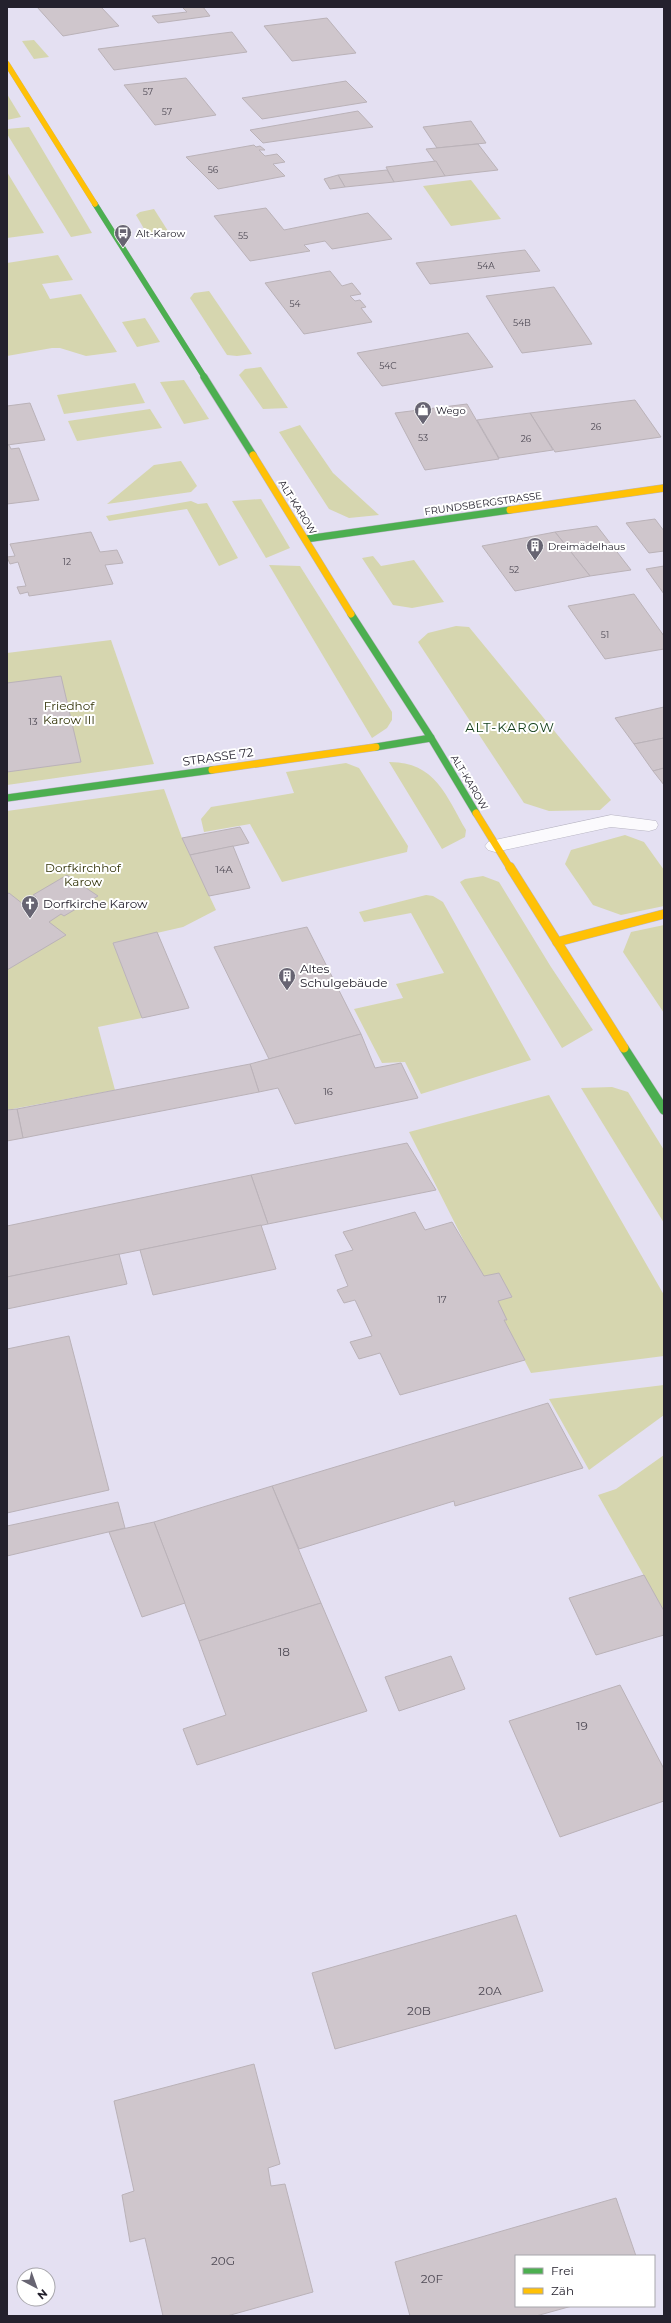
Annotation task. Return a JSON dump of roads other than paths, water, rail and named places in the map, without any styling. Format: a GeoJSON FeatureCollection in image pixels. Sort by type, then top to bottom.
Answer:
{"type":"FeatureCollection","features":[{"type":"Feature","properties":{"kind":"main road","name":"ALT-KAROW"},"geometry":{"type":"LineString","coordinates":[[7,64],[306,539],[362,633],[431,738],[495,846],[664,1110]]}},
{"type":"Feature","properties":{"kind":"main road","name":"FRUNDSBERGSTRASSE"},"geometry":{"type":"LineString","coordinates":[[306,539],[664,488]]}},
{"type":"Feature","properties":{"kind":"main road","name":"STRASSE 72"},"geometry":{"type":"LineString","coordinates":[[7,798],[366,749],[431,738]]}},
{"type":"Feature","properties":{"kind":"main road"},"geometry":{"type":"LineString","coordinates":[[557,942],[664,914]]}},
{"type":"Feature","properties":{"kind":"lane"},"geometry":{"type":"LineString","coordinates":[[495,846],[610,821],[649,825]]}},
{"type":"Feature","properties":{"kind":"place","name":"Alt-Karow"},"geometry":{"type":"Point","coordinates":[123,248]}},
{"type":"Feature","properties":{"kind":"place","name":"Wego"},"geometry":{"type":"Point","coordinates":[423,425]}},
{"type":"Feature","properties":{"kind":"place","name":"Dreimädelhaus"},"geometry":{"type":"Point","coordinates":[535,561]}},
{"type":"Feature","properties":{"kind":"place","name":"Dorfkirche Karow"},"geometry":{"type":"Point","coordinates":[30,919]}},
{"type":"Feature","properties":{"kind":"place","name":"Altes Schulgebäude"},"geometry":{"type":"Point","coordinates":[287,991]}},
{"type":"Feature","properties":{"kind":"district","name":"ALT-KAROW"},"geometry":{"type":"Point","coordinates":[510,727]}},
{"type":"Feature","properties":{"kind":"park label","name":"Friedhof Karow III"},"geometry":{"type":"Point","coordinates":[69,713]}},
{"type":"Feature","properties":{"kind":"park label","name":"Dorfkirchhof Karow"},"geometry":{"type":"Point","coordinates":[83,875]}}]}
